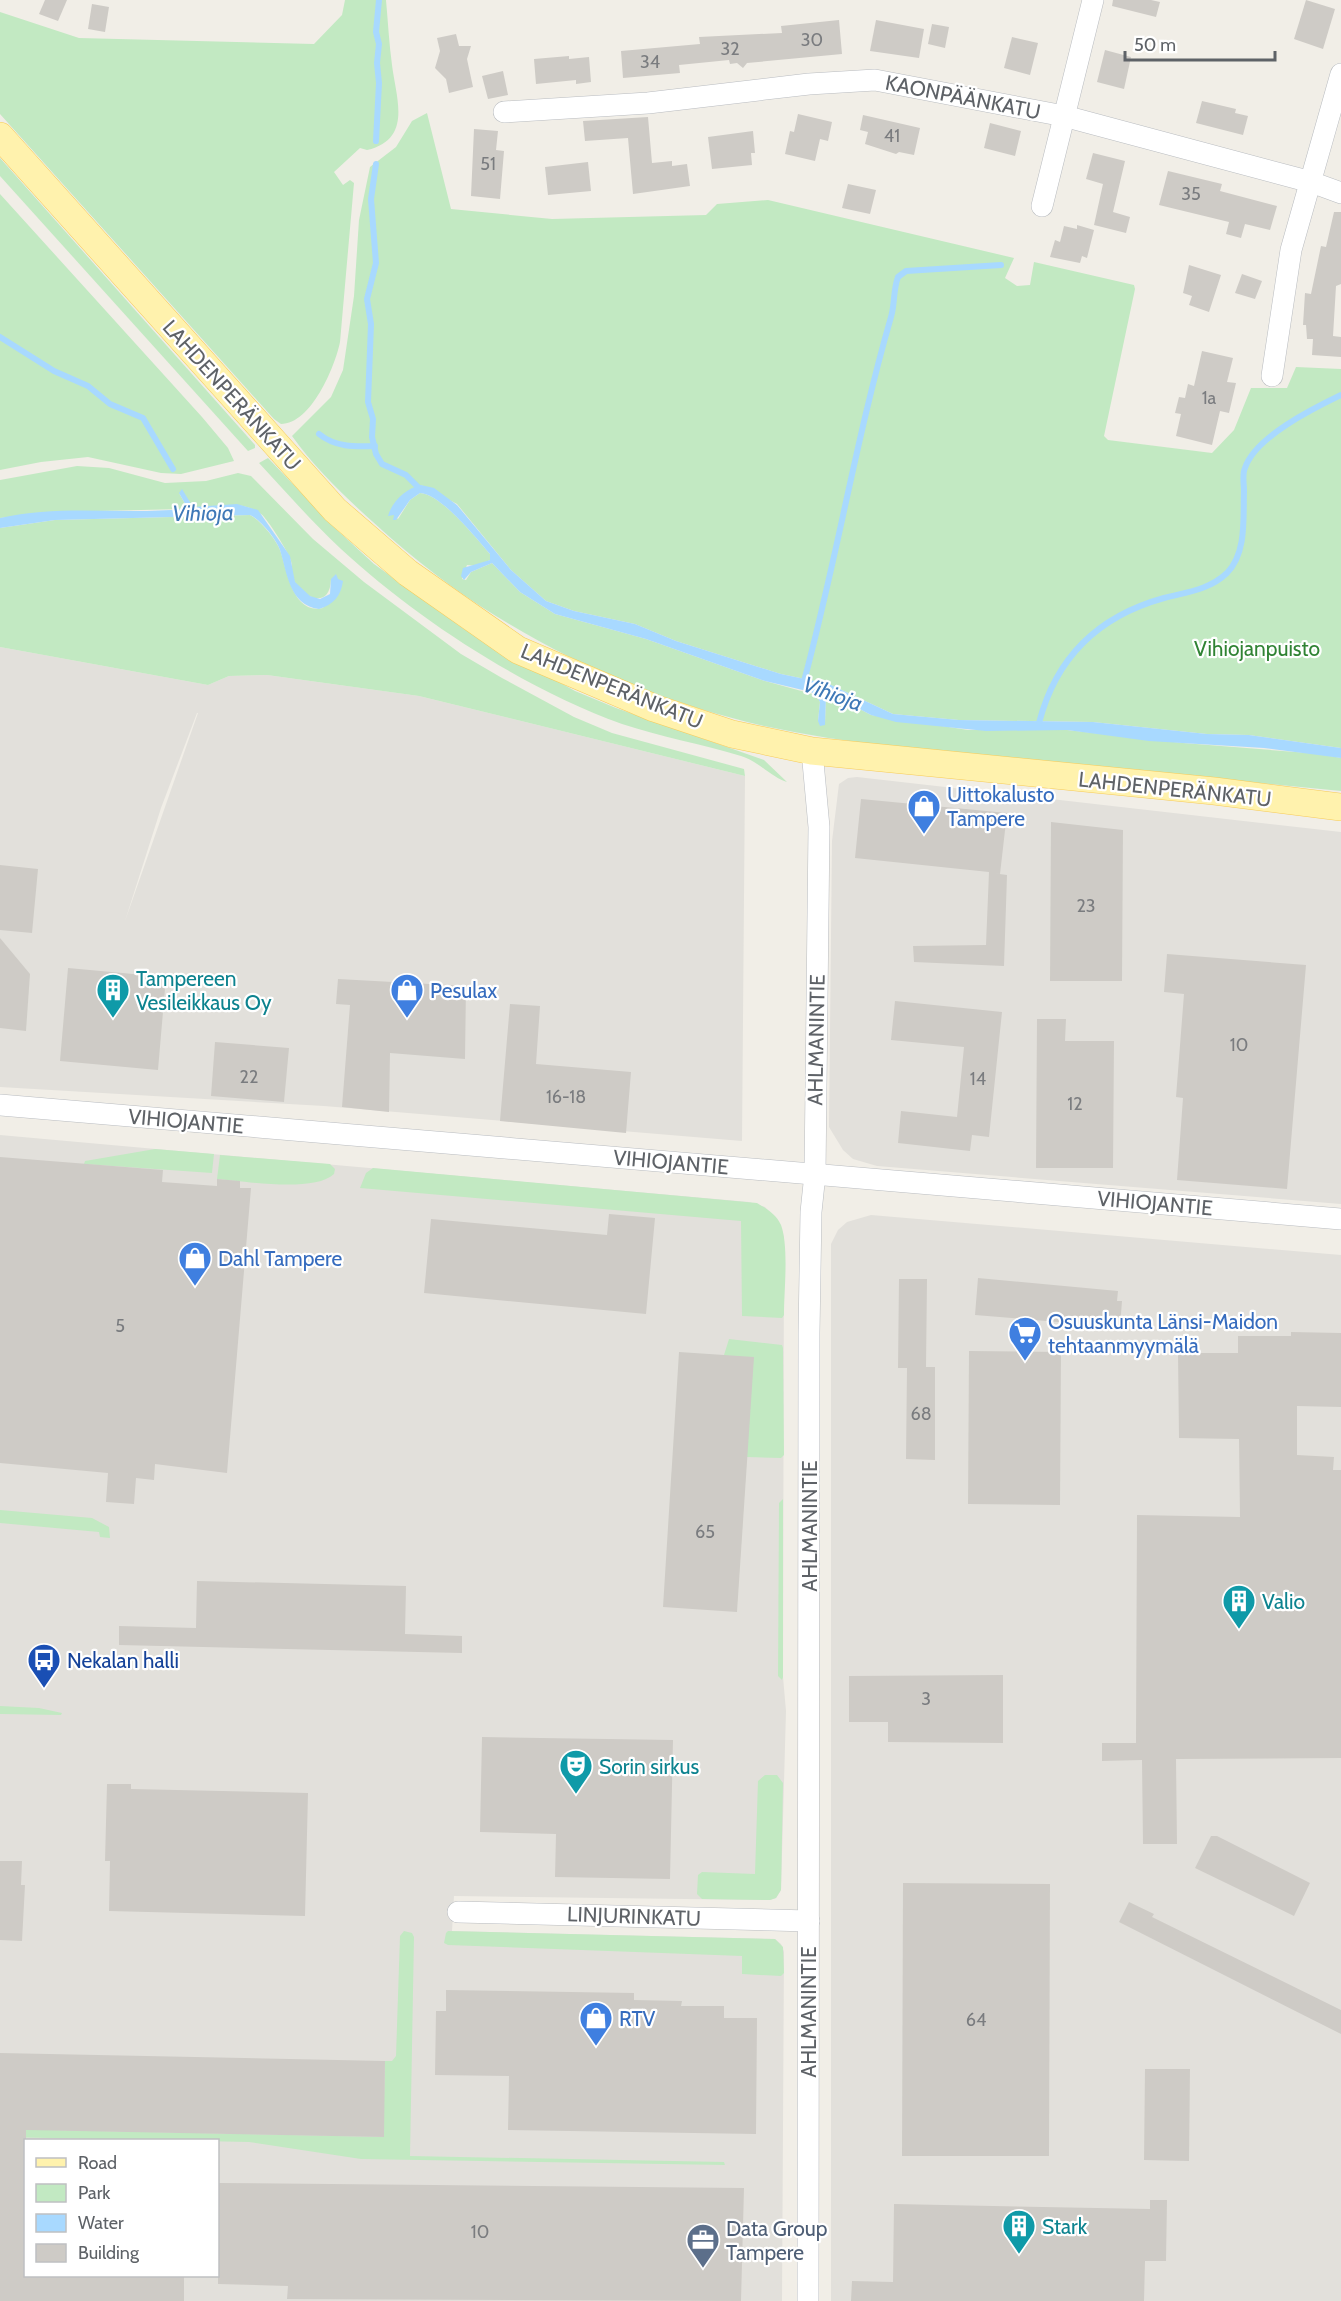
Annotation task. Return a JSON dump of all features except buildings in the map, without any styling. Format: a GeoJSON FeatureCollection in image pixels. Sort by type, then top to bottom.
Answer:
{"type":"FeatureCollection","features":[{"type":"Feature","properties":{"kind":"main road","name":"LAHDENPERÄNKATU"},"geometry":{"type":"LineString","coordinates":[[4,143],[335,510],[408,573],[518,650],[654,708],[732,734],[812,751],[1214,791],[1341,807]]}},
{"type":"Feature","properties":{"kind":"street"},"geometry":{"type":"LineString","coordinates":[[1042,206],[1093,0]]}},
{"type":"Feature","properties":{"kind":"street"},"geometry":{"type":"LineString","coordinates":[[1272,376],[1291,250],[1341,74]]}},
{"type":"Feature","properties":{"kind":"street","name":"KAONPÄÄNKATU"},"geometry":{"type":"LineString","coordinates":[[504,112],[648,103],[809,84],[875,80],[925,87],[1064,116],[1311,182],[1341,193]]}},
{"type":"Feature","properties":{"kind":"street","name":"AHLMANINTIE"},"geometry":{"type":"LineString","coordinates":[[808,2301],[809,1333],[811,1212],[815,1174],[819,827],[812,751]]}},
{"type":"Feature","properties":{"kind":"street","name":"VIHIOJANTIE"},"geometry":{"type":"LineString","coordinates":[[0,1105],[1341,1219]]}},
{"type":"Feature","properties":{"kind":"street","name":"LINJURINKATU"},"geometry":{"type":"LineString","coordinates":[[458,1912],[809,1921]]}},
{"type":"Feature","properties":{"kind":"shaded area"},"geometry":{"type":"Polygon","coordinates":[[[0,647],[208,685],[229,676],[267,675],[419,696],[745,776],[742,1141],[324,1106],[0,1087],[0,647]],[[198,713],[161,808],[125,921],[198,713]]]}},
{"type":"Feature","properties":{"kind":"shaded area"},"geometry":{"type":"Polygon","coordinates":[[[857,777],[1341,832],[1341,1204],[877,1166],[853,1159],[843,1150],[829,1127],[832,841],[839,784],[848,778],[857,777]]]}},
{"type":"Feature","properties":{"kind":"shaded area"},"geometry":{"type":"Polygon","coordinates":[[[0,1135],[749,1202],[765,1207],[780,1224],[784,1237],[783,1677],[786,1711],[781,1890],[776,1898],[770,1900],[454,1896],[452,1931],[775,1939],[781,1944],[784,1952],[782,2301],[0,2301],[0,1135]]]}},
{"type":"Feature","properties":{"kind":"shaded area"},"geometry":{"type":"Polygon","coordinates":[[[871,1215],[1341,1255],[1341,2301],[831,2301],[831,1244],[838,1230],[847,1222],[871,1215]]]}},
{"type":"Feature","properties":{"kind":"green space"},"geometry":{"type":"Polygon","coordinates":[[[345,0],[386,0],[398,116],[391,137],[381,145],[367,150],[360,148],[334,172],[343,185],[350,180],[354,183],[340,342],[327,379],[312,405],[292,422],[281,424],[274,419],[0,114],[0,12],[79,38],[314,44],[342,15],[345,0]]]}},
{"type":"Feature","properties":{"kind":"green space","name":"Vihiojanpuisto"},"geometry":{"type":"Polygon","coordinates":[[[427,113],[451,209],[552,219],[706,215],[717,204],[768,200],[1014,258],[1005,278],[1017,286],[1030,285],[1034,262],[1134,285],[1104,436],[1108,440],[1212,453],[1234,430],[1251,388],[1287,388],[1296,367],[1341,369],[1341,748],[1249,735],[1207,734],[1093,722],[959,720],[893,714],[829,684],[781,674],[676,641],[635,624],[574,611],[546,601],[511,570],[457,504],[421,485],[394,515],[398,519],[410,500],[420,493],[438,501],[458,518],[490,554],[490,560],[477,566],[467,565],[462,579],[466,580],[471,572],[492,563],[520,592],[555,614],[646,639],[765,681],[816,695],[820,702],[818,721],[825,723],[826,696],[831,694],[871,715],[968,730],[1067,730],[1183,743],[1321,754],[1341,758],[1341,791],[895,747],[796,733],[764,726],[663,697],[566,655],[475,603],[433,572],[392,539],[339,490],[292,436],[331,397],[343,370],[354,296],[359,220],[370,167],[396,147],[412,121],[427,113]]]}},
{"type":"Feature","properties":{"kind":"green space"},"geometry":{"type":"Polygon","coordinates":[[[0,158],[255,445],[255,448],[248,451],[0,176],[0,158]]]}},
{"type":"Feature","properties":{"kind":"green space"},"geometry":{"type":"Polygon","coordinates":[[[0,194],[202,417],[228,448],[234,461],[181,474],[161,473],[88,457],[41,462],[0,470],[0,194]]]}},
{"type":"Feature","properties":{"kind":"green space"},"geometry":{"type":"Polygon","coordinates":[[[268,458],[335,528],[374,564],[464,629],[575,691],[616,708],[764,760],[787,782],[741,756],[637,729],[585,709],[510,672],[473,650],[403,601],[341,549],[259,463],[268,458]]]}},
{"type":"Feature","properties":{"kind":"green space"},"geometry":{"type":"Polygon","coordinates":[[[77,466],[109,468],[165,483],[206,481],[238,473],[251,476],[313,539],[364,582],[461,654],[574,717],[612,733],[744,769],[745,776],[419,696],[267,675],[229,676],[208,685],[0,647],[0,528],[55,520],[250,515],[263,525],[275,541],[292,589],[304,605],[323,608],[338,579],[331,579],[326,595],[321,598],[309,596],[297,586],[293,579],[292,563],[289,557],[273,529],[261,514],[235,505],[193,507],[179,493],[187,507],[183,509],[56,512],[0,518],[0,480],[77,466]]]}},
{"type":"Feature","properties":{"kind":"green space"},"geometry":{"type":"Polygon","coordinates":[[[155,1149],[214,1154],[212,1173],[84,1164],[85,1161],[155,1149]]]}},
{"type":"Feature","properties":{"kind":"green space"},"geometry":{"type":"Polygon","coordinates":[[[220,1155],[330,1164],[335,1169],[334,1174],[324,1180],[311,1183],[278,1184],[217,1179],[220,1155]]]}},
{"type":"Feature","properties":{"kind":"green space"},"geometry":{"type":"Polygon","coordinates":[[[373,1168],[757,1203],[777,1218],[781,1225],[785,1257],[784,1315],[782,1318],[742,1316],[741,1221],[360,1188],[366,1173],[373,1168]]]}},
{"type":"Feature","properties":{"kind":"green space"},"geometry":{"type":"Polygon","coordinates":[[[729,1339],[782,1345],[784,1455],[781,1458],[747,1457],[724,1355],[729,1339]]]}},
{"type":"Feature","properties":{"kind":"green space"},"geometry":{"type":"Polygon","coordinates":[[[783,1499],[782,1680],[778,1676],[779,1503],[783,1499]]]}},
{"type":"Feature","properties":{"kind":"green space"},"geometry":{"type":"Polygon","coordinates":[[[0,1510],[92,1518],[109,1527],[110,1538],[100,1537],[99,1532],[0,1523],[0,1510]]]}},
{"type":"Feature","properties":{"kind":"green space"},"geometry":{"type":"Polygon","coordinates":[[[0,1706],[39,1708],[62,1713],[61,1715],[0,1714],[0,1706]]]}},
{"type":"Feature","properties":{"kind":"green space"},"geometry":{"type":"Polygon","coordinates":[[[765,1775],[777,1775],[783,1783],[781,1890],[776,1898],[770,1900],[702,1899],[697,1894],[698,1875],[702,1872],[755,1874],[758,1781],[765,1775]]]}},
{"type":"Feature","properties":{"kind":"green space"},"geometry":{"type":"Polygon","coordinates":[[[404,1931],[412,1933],[414,1937],[410,2156],[724,2162],[725,2165],[361,2159],[249,2142],[219,2141],[219,2139],[0,2137],[0,2129],[383,2137],[385,2061],[392,2061],[396,2056],[400,1936],[404,1931]]]}},
{"type":"Feature","properties":{"kind":"green space"},"geometry":{"type":"Polygon","coordinates":[[[448,1931],[775,1939],[783,1947],[784,1973],[781,1976],[742,1974],[742,1956],[448,1945],[444,1943],[448,1931]]]}},
{"type":"Feature","properties":{"kind":"water","name":"Vihioja"},"geometry":{"type":"Polygon","coordinates":[[[421,485],[434,488],[457,505],[511,570],[546,601],[574,611],[635,624],[676,641],[781,674],[829,684],[893,714],[959,720],[1093,722],[1207,734],[1249,735],[1341,748],[1341,758],[1264,748],[1149,741],[1067,730],[986,731],[896,722],[871,715],[831,694],[826,696],[825,725],[820,726],[818,721],[820,702],[811,692],[765,681],[646,639],[555,614],[520,592],[492,563],[471,572],[464,580],[461,576],[463,568],[490,560],[490,554],[448,509],[428,495],[420,493],[410,500],[396,520],[393,520],[394,515],[388,516],[393,505],[401,496],[421,485]]]}},
{"type":"Feature","properties":{"kind":"water","name":"Vihioja"},"geometry":{"type":"Polygon","coordinates":[[[182,489],[193,507],[237,504],[258,510],[290,556],[295,582],[310,596],[320,599],[330,594],[331,579],[336,574],[338,579],[343,581],[338,595],[328,605],[319,609],[301,601],[291,586],[275,541],[263,525],[250,515],[55,520],[0,528],[0,518],[23,514],[183,509],[187,507],[179,493],[182,489]]]}},
{"type":"Feature","properties":{"kind":"waterway"},"geometry":{"type":"LineString","coordinates":[[376,141],[379,83],[377,63],[379,44],[376,32],[379,0]]}},
{"type":"Feature","properties":{"kind":"waterway"},"geometry":{"type":"LineString","coordinates":[[376,164],[371,199],[376,263],[367,299],[371,324],[368,402],[373,419],[372,437],[376,454],[382,464],[406,475],[420,489]]}},
{"type":"Feature","properties":{"kind":"waterway","name":"Vihioja"},"geometry":{"type":"LineString","coordinates":[[803,685],[867,408],[892,312],[898,277],[906,271],[1001,265]]}},
{"type":"Feature","properties":{"kind":"waterway"},"geometry":{"type":"LineString","coordinates":[[0,337],[54,371],[88,386],[110,404],[143,418],[173,469]]}},
{"type":"Feature","properties":{"kind":"waterway"},"geometry":{"type":"LineString","coordinates":[[1039,723],[1047,699],[1069,659],[1100,628],[1141,606],[1205,587],[1227,573],[1241,545],[1244,473],[1251,456],[1260,445],[1287,425],[1341,395]]}},
{"type":"Feature","properties":{"kind":"waterway"},"geometry":{"type":"LineString","coordinates":[[319,434],[338,444],[375,446]]}},
{"type":"Feature","properties":{"kind":"place","name":"Uittokalusto Tampere"},"geometry":{"type":"Point","coordinates":[924,835]}},
{"type":"Feature","properties":{"kind":"place","name":"Tampereen Vesileikkaus Oy"},"geometry":{"type":"Point","coordinates":[113,1019]}},
{"type":"Feature","properties":{"kind":"place","name":"Pesulax"},"geometry":{"type":"Point","coordinates":[407,1019]}},
{"type":"Feature","properties":{"kind":"place","name":"Dahl Tampere"},"geometry":{"type":"Point","coordinates":[195,1287]}},
{"type":"Feature","properties":{"kind":"place","name":"Osuuskunta Länsi-Maidon tehtaanmyymälä"},"geometry":{"type":"Point","coordinates":[1025,1362]}},
{"type":"Feature","properties":{"kind":"place","name":"Valio"},"geometry":{"type":"Point","coordinates":[1239,1630]}},
{"type":"Feature","properties":{"kind":"place","name":"Nekalan halli"},"geometry":{"type":"Point","coordinates":[44,1689]}},
{"type":"Feature","properties":{"kind":"place","name":"Sorin sirkus"},"geometry":{"type":"Point","coordinates":[576,1795]}},
{"type":"Feature","properties":{"kind":"place","name":"RTV"},"geometry":{"type":"Point","coordinates":[596,2047]}},
{"type":"Feature","properties":{"kind":"place","name":"Stark"},"geometry":{"type":"Point","coordinates":[1019,2255]}},
{"type":"Feature","properties":{"kind":"place","name":"Data Group Tampere"},"geometry":{"type":"Point","coordinates":[703,2269]}}]}
